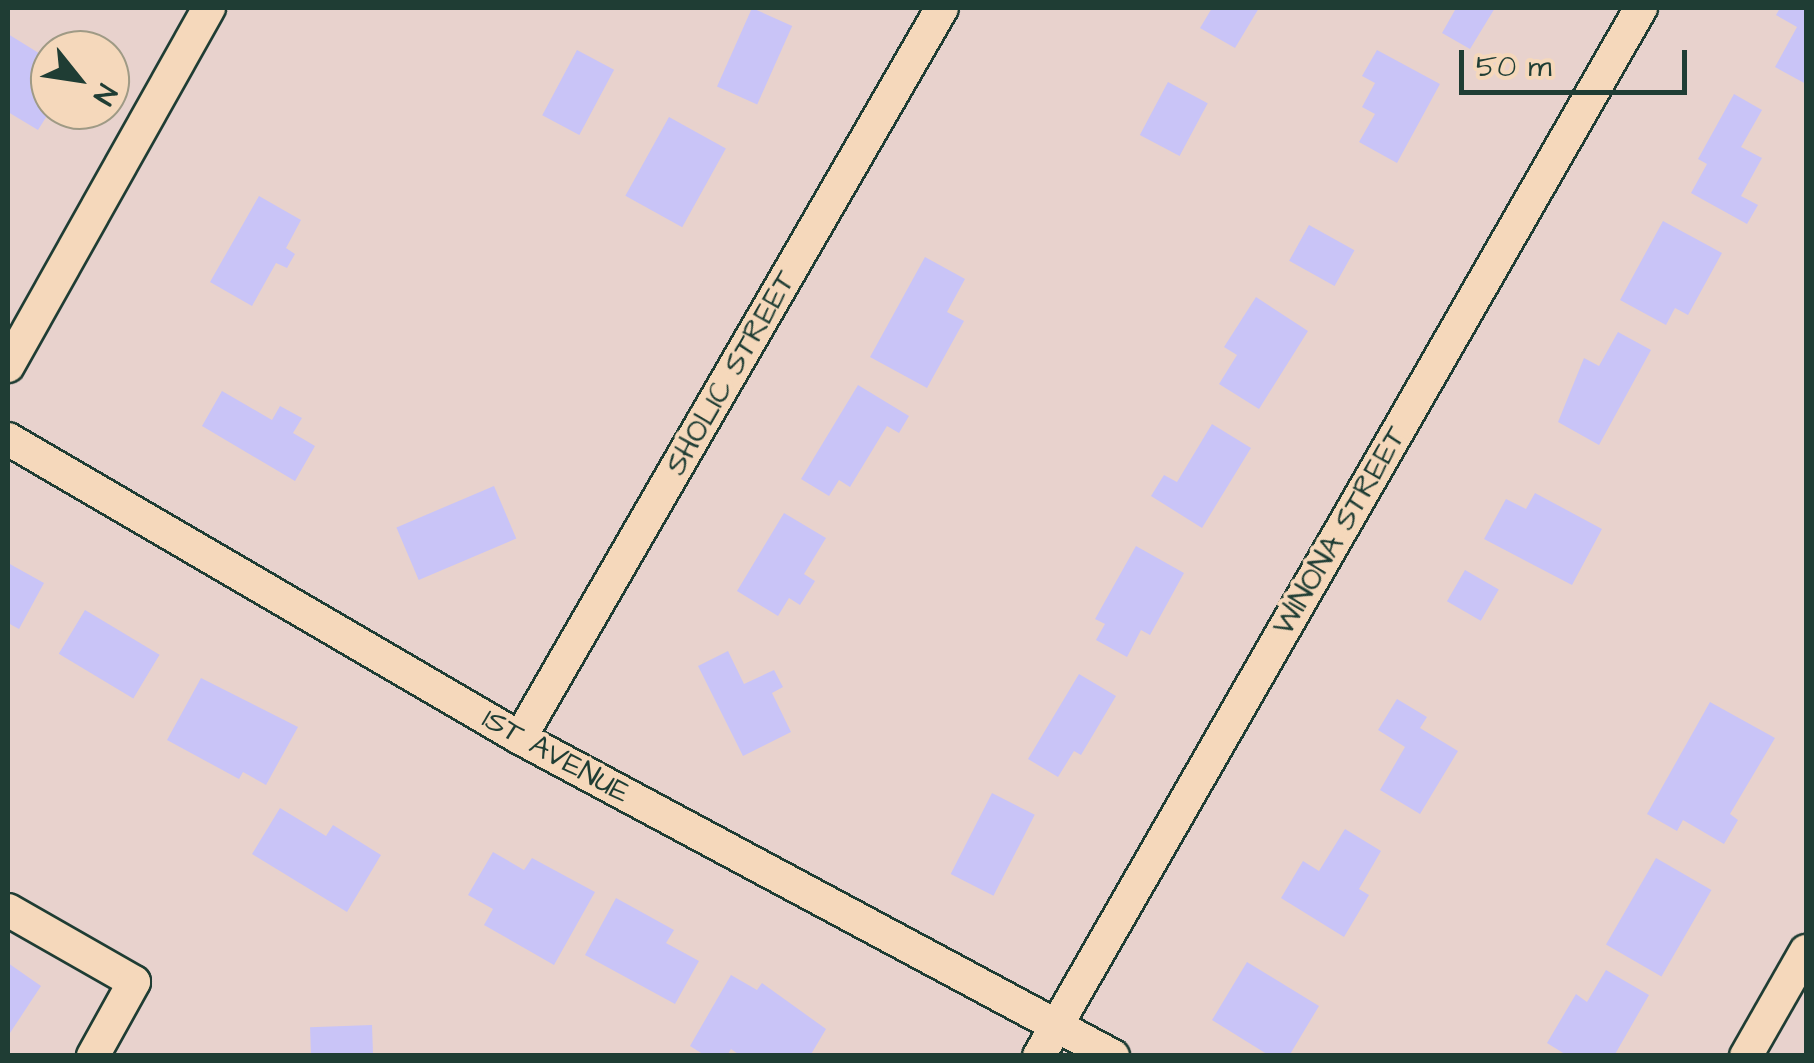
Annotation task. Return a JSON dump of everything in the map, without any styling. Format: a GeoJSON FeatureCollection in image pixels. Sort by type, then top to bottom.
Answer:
{"type":"FeatureCollection","features":[{"type":"Feature","properties":{"kind":"street"},"geometry":{"type":"LineString","coordinates":[[8,366],[208,8]]}},
{"type":"Feature","properties":{"kind":"street","name":"SHOLIC STREET"},"geometry":{"type":"LineString","coordinates":[[520,738],[942,8]]}},
{"type":"Feature","properties":{"kind":"street","name":"WINONA STREET"},"geometry":{"type":"LineString","coordinates":[[1039,1056],[1641,8]]}},
{"type":"Feature","properties":{"kind":"street","name":"1ST AVENUE"},"geometry":{"type":"LineString","coordinates":[[8,439],[520,738],[1113,1056]]}},
{"type":"Feature","properties":{"kind":"street"},"geometry":{"type":"LineString","coordinates":[[8,910],[134,982],[93,1056]]}},
{"type":"Feature","properties":{"kind":"street"},"geometry":{"type":"LineString","coordinates":[[1746,1056],[1806,951]]}},
{"type":"Feature","properties":{"kind":"building"},"geometry":{"type":"Polygon","coordinates":[[[752,8],[792,26],[757,104],[717,87],[752,8]]]}},
{"type":"Feature","properties":{"kind":"building"},"geometry":{"type":"Polygon","coordinates":[[[1212,8],[1259,8],[1235,48],[1200,28],[1212,8]]]}},
{"type":"Feature","properties":{"kind":"building"},"geometry":{"type":"Polygon","coordinates":[[[1450,8],[1495,8],[1470,49],[1442,33],[1455,10],[1450,8]]]}},
{"type":"Feature","properties":{"kind":"building"},"geometry":{"type":"Polygon","coordinates":[[[1780,8],[1806,8],[1806,84],[1775,67],[1797,27],[1776,15],[1780,8]]]}},
{"type":"Feature","properties":{"kind":"building"},"geometry":{"type":"Polygon","coordinates":[[[8,34],[30,48],[30,125],[8,112],[8,34]]]}},
{"type":"Feature","properties":{"kind":"building"},"geometry":{"type":"Polygon","coordinates":[[[577,50],[614,70],[579,135],[542,115],[577,50]]]}},
{"type":"Feature","properties":{"kind":"building"},"geometry":{"type":"Polygon","coordinates":[[[1377,50],[1440,84],[1397,163],[1359,142],[1375,114],[1362,107],[1375,83],[1362,76],[1377,50]]]}},
{"type":"Feature","properties":{"kind":"building"},"geometry":{"type":"Polygon","coordinates":[[[1168,82],[1208,103],[1180,156],[1140,135],[1168,82]]]}},
{"type":"Feature","properties":{"kind":"building"},"geometry":{"type":"Polygon","coordinates":[[[1734,94],[1762,110],[1741,147],[1762,158],[1741,196],[1758,205],[1747,224],[1691,193],[1707,164],[1698,159],[1734,94]]]}},
{"type":"Feature","properties":{"kind":"building"},"geometry":{"type":"Polygon","coordinates":[[[669,117],[726,149],[682,227],[625,196],[669,117]]]}},
{"type":"Feature","properties":{"kind":"building"},"geometry":{"type":"Polygon","coordinates":[[[259,196],[301,220],[286,248],[295,254],[287,268],[276,263],[252,306],[210,282],[259,196]]]}},
{"type":"Feature","properties":{"kind":"building"},"geometry":{"type":"Polygon","coordinates":[[[1663,221],[1722,253],[1688,315],[1675,308],[1666,325],[1620,300],[1663,221]]]}},
{"type":"Feature","properties":{"kind":"building"},"geometry":{"type":"Polygon","coordinates":[[[1309,225],[1354,250],[1335,286],[1289,261],[1309,225]]]}},
{"type":"Feature","properties":{"kind":"building"},"geometry":{"type":"Polygon","coordinates":[[[925,257],[965,279],[947,312],[964,321],[927,388],[870,357],[925,257]]]}},
{"type":"Feature","properties":{"kind":"building"},"geometry":{"type":"Polygon","coordinates":[[[1256,297],[1308,331],[1259,409],[1219,384],[1237,355],[1224,347],[1256,297]]]}},
{"type":"Feature","properties":{"kind":"building"},"geometry":{"type":"Polygon","coordinates":[[[1618,332],[1651,350],[1599,445],[1558,422],[1584,358],[1599,366],[1618,332]]]}},
{"type":"Feature","properties":{"kind":"building"},"geometry":{"type":"Polygon","coordinates":[[[858,385],[909,416],[899,433],[887,426],[850,487],[839,480],[829,496],[801,479],[858,385]]]}},
{"type":"Feature","properties":{"kind":"building"},"geometry":{"type":"Polygon","coordinates":[[[222,391],[272,420],[280,406],[302,418],[293,433],[315,446],[295,481],[202,426],[222,391]]]}},
{"type":"Feature","properties":{"kind":"building"},"geometry":{"type":"Polygon","coordinates":[[[1212,424],[1251,448],[1202,528],[1151,496],[1164,475],[1177,482],[1212,424]]]}},
{"type":"Feature","properties":{"kind":"building"},"geometry":{"type":"Polygon","coordinates":[[[494,486],[516,538],[419,580],[396,527],[494,486]]]}},
{"type":"Feature","properties":{"kind":"building"},"geometry":{"type":"Polygon","coordinates":[[[1535,493],[1602,529],[1572,585],[1484,539],[1506,499],[1526,509],[1535,493]]]}},
{"type":"Feature","properties":{"kind":"building"},"geometry":{"type":"Polygon","coordinates":[[[784,513],[826,538],[804,574],[815,581],[800,605],[789,598],[778,616],[737,591],[784,513]]]}},
{"type":"Feature","properties":{"kind":"building"},"geometry":{"type":"Polygon","coordinates":[[[1136,546],[1184,573],[1150,635],[1141,630],[1127,657],[1096,640],[1105,624],[1095,619],[1136,546]]]}},
{"type":"Feature","properties":{"kind":"building"},"geometry":{"type":"Polygon","coordinates":[[[8,563],[44,583],[19,629],[8,623],[8,563]]]}},
{"type":"Feature","properties":{"kind":"building"},"geometry":{"type":"Polygon","coordinates":[[[1465,570],[1499,590],[1481,621],[1447,601],[1465,570]]]}},
{"type":"Feature","properties":{"kind":"building"},"geometry":{"type":"Polygon","coordinates":[[[85,610],[160,655],[133,699],[59,654],[85,610]]]}},
{"type":"Feature","properties":{"kind":"building"},"geometry":{"type":"Polygon","coordinates":[[[728,651],[744,684],[774,670],[783,687],[772,693],[791,732],[743,756],[698,666],[728,651]]]}},
{"type":"Feature","properties":{"kind":"building"},"geometry":{"type":"Polygon","coordinates":[[[1079,674],[1116,696],[1081,755],[1074,751],[1058,777],[1028,759],[1079,674]]]}},
{"type":"Feature","properties":{"kind":"building"},"geometry":{"type":"Polygon","coordinates":[[[201,678],[298,727],[266,785],[243,772],[239,779],[167,740],[201,678]]]}},
{"type":"Feature","properties":{"kind":"building"},"geometry":{"type":"Polygon","coordinates":[[[1397,699],[1427,717],[1420,728],[1458,751],[1420,814],[1380,790],[1405,747],[1378,730],[1397,699]]]}},
{"type":"Feature","properties":{"kind":"building"},"geometry":{"type":"Polygon","coordinates":[[[1710,702],[1775,738],[1730,814],[1738,820],[1724,844],[1683,820],[1677,831],[1647,814],[1710,702]]]}},
{"type":"Feature","properties":{"kind":"building"},"geometry":{"type":"Polygon","coordinates":[[[992,793],[1035,815],[993,896],[951,874],[992,793]]]}},
{"type":"Feature","properties":{"kind":"building"},"geometry":{"type":"Polygon","coordinates":[[[280,808],[326,836],[333,825],[381,855],[347,912],[252,854],[280,808]]]}},
{"type":"Feature","properties":{"kind":"building"},"geometry":{"type":"Polygon","coordinates":[[[1345,829],[1381,851],[1359,889],[1369,895],[1344,937],[1281,898],[1303,861],[1319,871],[1345,829]]]}},
{"type":"Feature","properties":{"kind":"building"},"geometry":{"type":"Polygon","coordinates":[[[493,852],[524,870],[532,858],[595,892],[554,965],[484,925],[493,909],[468,895],[493,852]]]}},
{"type":"Feature","properties":{"kind":"building"},"geometry":{"type":"Polygon","coordinates":[[[1656,858],[1711,890],[1661,977],[1606,945],[1656,858]]]}},
{"type":"Feature","properties":{"kind":"building"},"geometry":{"type":"Polygon","coordinates":[[[616,898],[674,930],[666,943],[699,961],[675,1004],[585,955],[616,898]]]}},
{"type":"Feature","properties":{"kind":"building"},"geometry":{"type":"Polygon","coordinates":[[[1247,962],[1319,1006],[1289,1056],[1270,1056],[1212,1020],[1247,962]]]}},
{"type":"Feature","properties":{"kind":"building"},"geometry":{"type":"Polygon","coordinates":[[[8,963],[41,986],[8,1036],[8,963]]]}},
{"type":"Feature","properties":{"kind":"building"},"geometry":{"type":"Polygon","coordinates":[[[1606,970],[1649,995],[1614,1056],[1568,1056],[1547,1043],[1576,994],[1587,1002],[1606,970]]]}},
{"type":"Feature","properties":{"kind":"building"},"geometry":{"type":"Polygon","coordinates":[[[731,975],[757,990],[762,983],[826,1029],[810,1056],[741,1056],[731,1049],[727,1056],[706,1056],[690,1046],[731,975]]]}},
{"type":"Feature","properties":{"kind":"building"},"geometry":{"type":"Polygon","coordinates":[[[372,1025],[373,1056],[311,1056],[310,1027],[372,1025]]]}}]}
